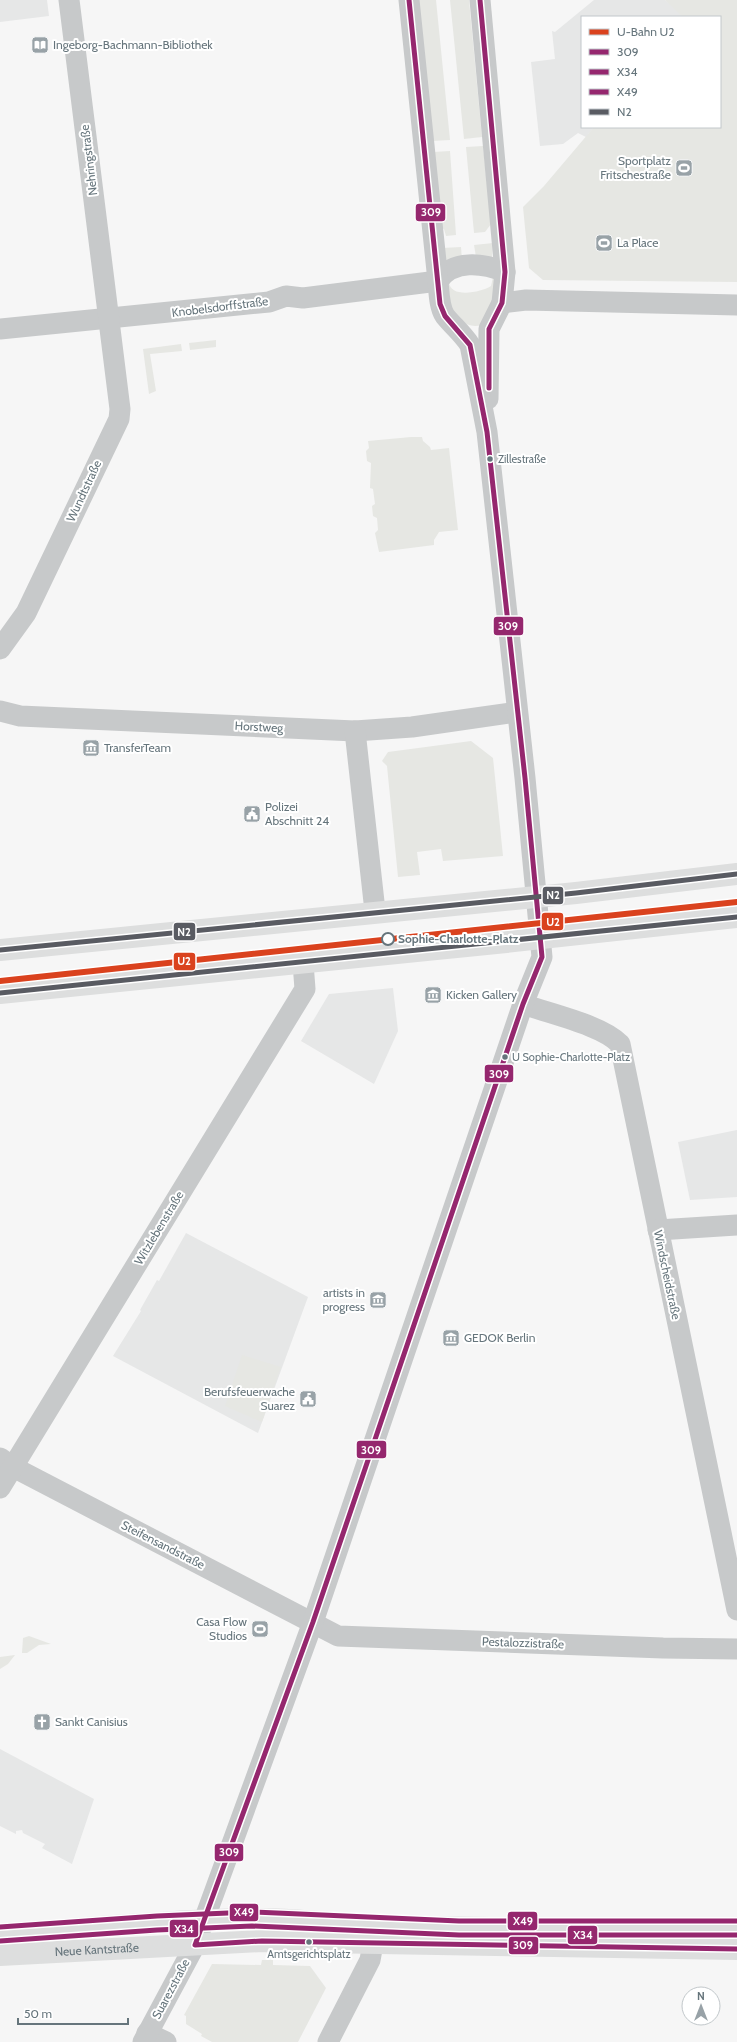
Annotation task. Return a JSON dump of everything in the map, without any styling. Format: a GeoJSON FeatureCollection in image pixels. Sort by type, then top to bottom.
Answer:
{"type":"FeatureCollection","features":[{"type":"Feature","properties":{"kind":"main road"},"geometry":{"type":"LineString","coordinates":[[0,950],[536,896],[737,874]]}},
{"type":"Feature","properties":{"kind":"main road"},"geometry":{"type":"LineString","coordinates":[[0,993],[737,918]]}},
{"type":"Feature","properties":{"kind":"main road","name":"Neue Kantstraße"},"geometry":{"type":"LineString","coordinates":[[0,1934],[204,1920],[301,1920],[366,1926],[737,1928]]}},
{"type":"Feature","properties":{"kind":"main road","name":"Neue Kantstraße"},"geometry":{"type":"LineString","coordinates":[[0,1956],[262,1941],[737,1949]]}},
{"type":"Feature","properties":{"kind":"street","name":"Nehringstraße"},"geometry":{"type":"LineString","coordinates":[[69,0],[108,319]]}},
{"type":"Feature","properties":{"kind":"street"},"geometry":{"type":"LineString","coordinates":[[409,0],[438,281],[444,315],[462,333],[470,345],[487,432]]}},
{"type":"Feature","properties":{"kind":"street"},"geometry":{"type":"LineString","coordinates":[[480,0],[505,272],[502,303],[489,329],[490,365],[487,432]]}},
{"type":"Feature","properties":{"kind":"street"},"geometry":{"type":"LineString","coordinates":[[438,281],[444,272],[458,266],[472,264],[485,265],[505,272]]}},
{"type":"Feature","properties":{"kind":"street","name":"Knobelsdorffstraße"},"geometry":{"type":"LineString","coordinates":[[0,330],[269,302],[286,296],[303,298],[438,281]]}},
{"type":"Feature","properties":{"kind":"street"},"geometry":{"type":"LineString","coordinates":[[502,303],[526,300],[737,305]]}},
{"type":"Feature","properties":{"kind":"street","name":"Wundtstraße"},"geometry":{"type":"LineString","coordinates":[[0,649],[26,613],[118,419],[120,409],[108,319]]}},
{"type":"Feature","properties":{"kind":"street"},"geometry":{"type":"LineString","coordinates":[[462,333],[478,332],[489,329]]}},
{"type":"Feature","properties":{"kind":"street","name":"Suarezstraße"},"geometry":{"type":"LineString","coordinates":[[152,2039],[195,1945],[313,1622],[523,1004],[542,957],[518,712],[487,432]]}},
{"type":"Feature","properties":{"kind":"street","name":"Horstweg"},"geometry":{"type":"LineString","coordinates":[[0,711],[20,716],[355,731],[412,728],[518,712]]}},
{"type":"Feature","properties":{"kind":"street"},"geometry":{"type":"LineString","coordinates":[[355,731],[375,912]]}},
{"type":"Feature","properties":{"kind":"street","name":"Witzlebenstraße"},"geometry":{"type":"LineString","coordinates":[[0,1488],[6,1463],[305,989],[303,963]]}},
{"type":"Feature","properties":{"kind":"street","name":"Windscheidstraße"},"geometry":{"type":"LineString","coordinates":[[523,1004],[602,1031],[615,1038],[620,1044],[737,1610]]}},
{"type":"Feature","properties":{"kind":"street"},"geometry":{"type":"LineString","coordinates":[[658,1230],[737,1225]]}},
{"type":"Feature","properties":{"kind":"street","name":"Steifensandstraße"},"geometry":{"type":"LineString","coordinates":[[6,1463],[313,1622]]}},
{"type":"Feature","properties":{"kind":"street","name":"Pestalozzistraße"},"geometry":{"type":"LineString","coordinates":[[313,1622],[338,1636],[655,1648],[737,1649]]}},
{"type":"Feature","properties":{"kind":"street"},"geometry":{"type":"LineString","coordinates":[[328,2042],[370,1960],[374,1944]]}},
{"type":"Feature","properties":{"kind":"shaded area"},"geometry":{"type":"Polygon","coordinates":[[[0,0],[47,0],[49,16],[0,22],[0,0]]]}},
{"type":"Feature","properties":{"kind":"shaded area"},"geometry":{"type":"Polygon","coordinates":[[[418,0],[436,0],[450,140],[432,141],[418,0]]]}},
{"type":"Feature","properties":{"kind":"shaded area"},"geometry":{"type":"Polygon","coordinates":[[[450,0],[469,0],[482,137],[464,139],[450,0]]]}},
{"type":"Feature","properties":{"kind":"shaded area"},"geometry":{"type":"Polygon","coordinates":[[[594,0],[665,0],[684,16],[581,16],[581,128],[593,128],[586,137],[578,133],[563,144],[540,146],[531,62],[555,59],[552,31],[555,32],[594,0]]]}},
{"type":"Feature","properties":{"kind":"shaded area"},"geometry":{"type":"Polygon","coordinates":[[[665,0],[737,0],[737,282],[543,280],[529,268],[523,207],[544,186],[593,128],[721,128],[721,16],[682,16],[665,0]]]}},
{"type":"Feature","properties":{"kind":"shaded area"},"geometry":{"type":"Polygon","coordinates":[[[483,146],[491,224],[485,232],[474,233],[466,147],[483,146]]]}},
{"type":"Feature","properties":{"kind":"shaded area"},"geometry":{"type":"Polygon","coordinates":[[[450,151],[456,235],[446,236],[444,229],[440,227],[433,152],[450,151]]]}},
{"type":"Feature","properties":{"kind":"shaded area"},"geometry":{"type":"Polygon","coordinates":[[[493,243],[492,258],[476,257],[474,245],[493,243]]]}},
{"type":"Feature","properties":{"kind":"shaded area"},"geometry":{"type":"Polygon","coordinates":[[[461,247],[462,260],[447,263],[442,248],[461,247]]]}},
{"type":"Feature","properties":{"kind":"shaded area"},"geometry":{"type":"Polygon","coordinates":[[[493,277],[496,279],[497,295],[482,325],[471,326],[458,319],[450,305],[449,282],[455,291],[467,293],[491,286],[493,277]]]}},
{"type":"Feature","properties":{"kind":"shaded area"},"geometry":{"type":"Polygon","coordinates":[[[216,340],[216,347],[190,350],[189,343],[216,340]]]}},
{"type":"Feature","properties":{"kind":"shaded area"},"geometry":{"type":"Polygon","coordinates":[[[181,344],[182,351],[150,354],[156,391],[149,394],[143,349],[181,344]]]}},
{"type":"Feature","properties":{"kind":"shaded area"},"geometry":{"type":"Polygon","coordinates":[[[422,437],[423,441],[430,447],[431,450],[449,448],[458,530],[439,532],[434,540],[434,545],[379,552],[375,533],[378,530],[377,518],[373,516],[372,506],[375,504],[373,489],[370,488],[371,463],[367,461],[366,451],[369,448],[368,441],[422,437]]]}},
{"type":"Feature","properties":{"kind":"shaded area"},"geometry":{"type":"Polygon","coordinates":[[[471,741],[493,758],[503,856],[443,861],[441,849],[417,852],[420,875],[398,877],[387,766],[382,761],[388,752],[471,741]]]}},
{"type":"Feature","properties":{"kind":"shaded area"},"geometry":{"type":"Polygon","coordinates":[[[393,988],[398,1031],[374,1084],[301,1041],[329,994],[393,988]]]}},
{"type":"Feature","properties":{"kind":"shaded area"},"geometry":{"type":"Polygon","coordinates":[[[737,1130],[737,1197],[690,1200],[678,1142],[737,1130]]]}},
{"type":"Feature","properties":{"kind":"shaded area"},"geometry":{"type":"Polygon","coordinates":[[[186,1233],[308,1297],[258,1433],[113,1356],[141,1311],[140,1310],[157,1280],[159,1281],[186,1233]]]}},
{"type":"Feature","properties":{"kind":"shaded area"},"geometry":{"type":"Polygon","coordinates":[[[242,1355],[281,1367],[262,1422],[225,1406],[242,1355]]]}},
{"type":"Feature","properties":{"kind":"shaded area"},"geometry":{"type":"Polygon","coordinates":[[[29,1636],[51,1644],[39,1645],[27,1653],[22,1653],[23,1638],[29,1636]]]}},
{"type":"Feature","properties":{"kind":"shaded area"},"geometry":{"type":"Polygon","coordinates":[[[15,1655],[8,1664],[0,1669],[0,1657],[15,1655]]]}},
{"type":"Feature","properties":{"kind":"shaded area"},"geometry":{"type":"Polygon","coordinates":[[[0,1749],[94,1799],[72,1864],[42,1848],[45,1844],[23,1833],[22,1830],[16,1831],[16,1834],[0,1826],[0,1749]]]}},
{"type":"Feature","properties":{"kind":"shaded area"},"geometry":{"type":"Polygon","coordinates":[[[262,1960],[273,1960],[273,1965],[310,1966],[326,1988],[298,2042],[212,2042],[201,2036],[202,2034],[186,2024],[186,2016],[184,2015],[212,1964],[261,1965],[262,1960]]]}},
{"type":"Feature","properties":{"kind":"metro line","name":"U2"},"geometry":{"type":"LineString","coordinates":[[0,981],[737,902]]}},
{"type":"Feature","properties":{"kind":"transit line","name":"309"},"geometry":{"type":"LineString","coordinates":[[409,0],[440,304],[445,316],[470,345],[487,432],[525,778],[542,957],[523,1004],[313,1622],[195,1945],[262,1941],[737,1949]]}},
{"type":"Feature","properties":{"kind":"transit line","name":"309"},"geometry":{"type":"LineString","coordinates":[[480,0],[505,272],[502,303],[489,329],[489,388]]}},
{"type":"Feature","properties":{"kind":"transit line","name":"N2"},"geometry":{"type":"LineString","coordinates":[[0,950],[576,893],[737,874]]}},
{"type":"Feature","properties":{"kind":"transit line","name":"N2"},"geometry":{"type":"LineString","coordinates":[[0,993],[737,917]]}},
{"type":"Feature","properties":{"kind":"transit line","name":"X49"},"geometry":{"type":"LineString","coordinates":[[0,1927],[157,1916],[252,1912],[459,1921],[737,1921]]}},
{"type":"Feature","properties":{"kind":"transit line","name":"X34"},"geometry":{"type":"LineString","coordinates":[[0,1941],[157,1930],[252,1926],[459,1935],[737,1935]]}},
{"type":"Feature","properties":{"kind":"place","name":"Ingeborg-Bachmann-Bibliothek"},"geometry":{"type":"Point","coordinates":[40,45]}},
{"type":"Feature","properties":{"kind":"place","name":"Sportplatz Fritschestraße"},"geometry":{"type":"Point","coordinates":[684,168]}},
{"type":"Feature","properties":{"kind":"place","name":"La Place"},"geometry":{"type":"Point","coordinates":[604,243]}},
{"type":"Feature","properties":{"kind":"place","name":"Zillestraße"},"geometry":{"type":"Point","coordinates":[490,459]}},
{"type":"Feature","properties":{"kind":"place","name":"TransferTeam"},"geometry":{"type":"Point","coordinates":[91,748]}},
{"type":"Feature","properties":{"kind":"place","name":"Polizei Abschnitt 24"},"geometry":{"type":"Point","coordinates":[252,814]}},
{"type":"Feature","properties":{"kind":"place","name":"Sophie-Charlotte-Platz"},"geometry":{"type":"Point","coordinates":[388,939]}},
{"type":"Feature","properties":{"kind":"place","name":"Kicken Gallery"},"geometry":{"type":"Point","coordinates":[433,995]}},
{"type":"Feature","properties":{"kind":"place","name":"U Sophie-Charlotte-Platz"},"geometry":{"type":"Point","coordinates":[505,1057]}},
{"type":"Feature","properties":{"kind":"place","name":"artists in progress"},"geometry":{"type":"Point","coordinates":[378,1300]}},
{"type":"Feature","properties":{"kind":"place","name":"GEDOK Berlin"},"geometry":{"type":"Point","coordinates":[451,1338]}},
{"type":"Feature","properties":{"kind":"place","name":"Berufsfeuerwache Suarez"},"geometry":{"type":"Point","coordinates":[308,1399]}},
{"type":"Feature","properties":{"kind":"place","name":"Casa Flow Studios"},"geometry":{"type":"Point","coordinates":[260,1629]}},
{"type":"Feature","properties":{"kind":"place","name":"Sankt Canisius"},"geometry":{"type":"Point","coordinates":[42,1722]}},
{"type":"Feature","properties":{"kind":"place","name":"Amtsgerichtsplatz"},"geometry":{"type":"Point","coordinates":[309,1942]}}]}
